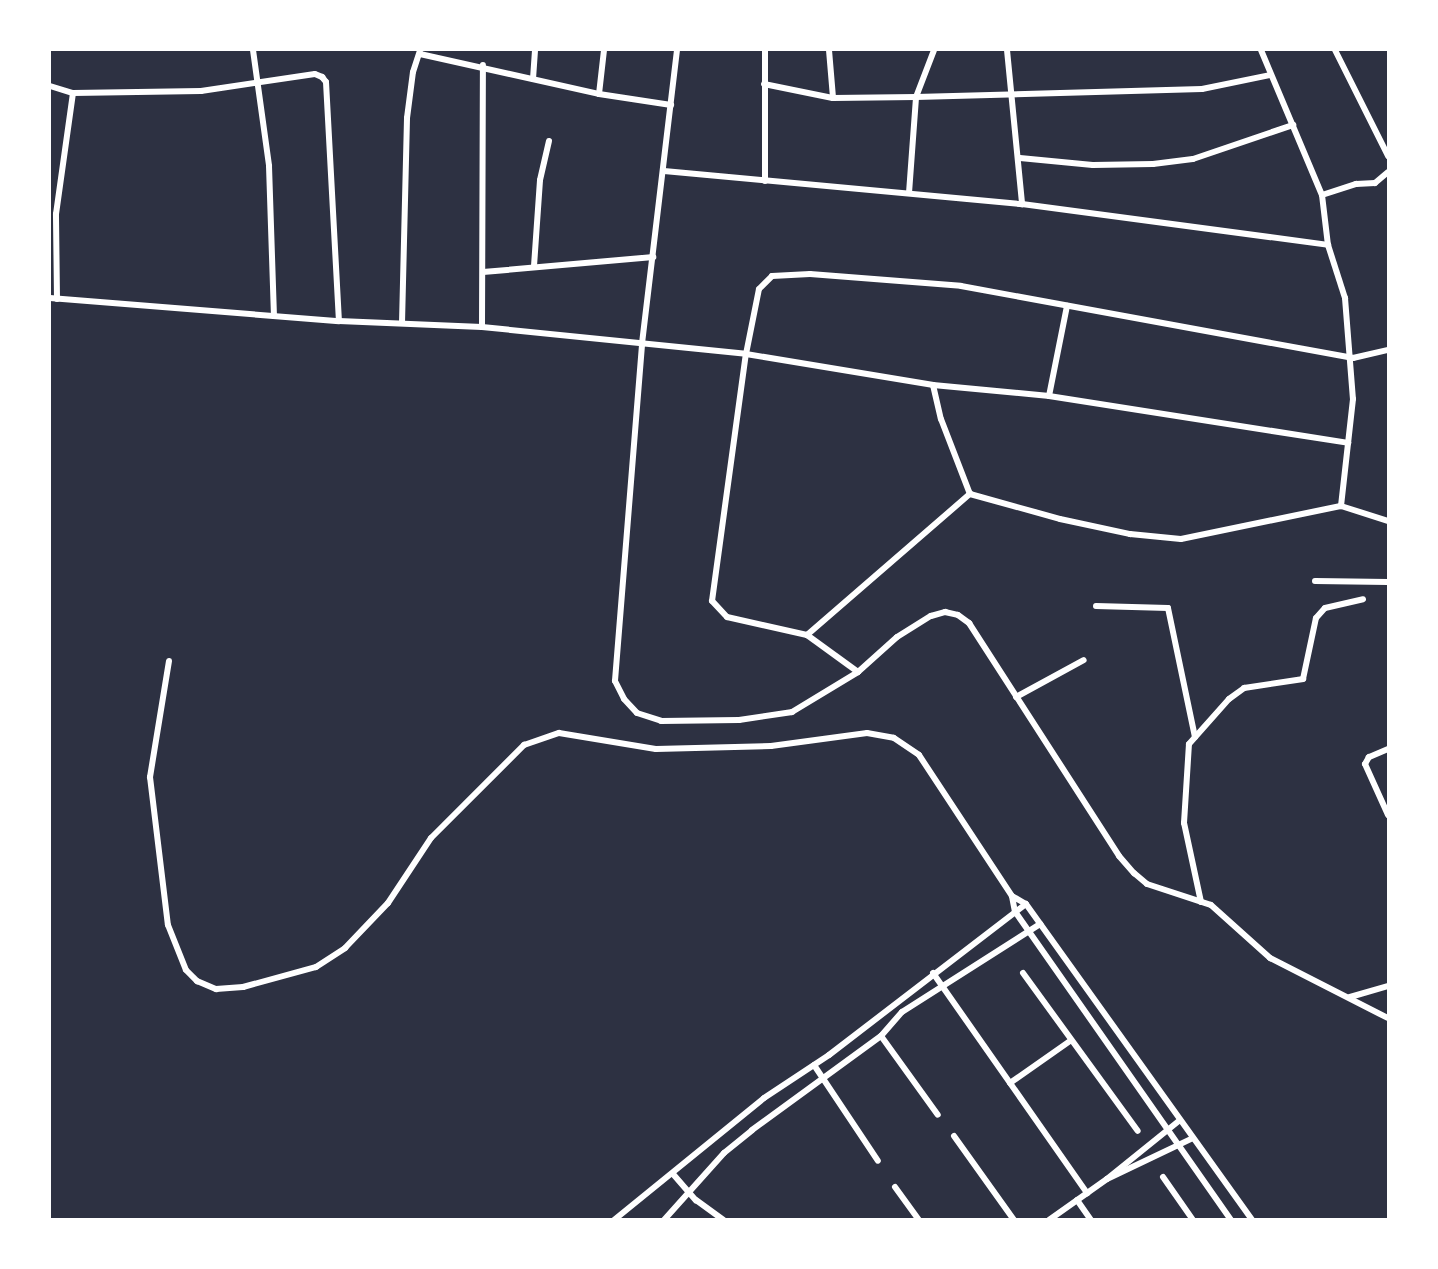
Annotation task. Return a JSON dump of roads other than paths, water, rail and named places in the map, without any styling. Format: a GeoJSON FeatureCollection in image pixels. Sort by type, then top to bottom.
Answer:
{"type":"FeatureCollection","features":[{"type":"Feature","properties":{"kind":"street"},"geometry":{"type":"LineString","coordinates":[[253,50],[269,166],[274,316]]}},
{"type":"Feature","properties":{"kind":"street"},"geometry":{"type":"LineString","coordinates":[[532,79],[535,50]]}},
{"type":"Feature","properties":{"kind":"street"},"geometry":{"type":"LineString","coordinates":[[599,94],[604,50]]}},
{"type":"Feature","properties":{"kind":"street"},"geometry":{"type":"LineString","coordinates":[[677,50],[642,345],[615,681],[624,699],[637,713],[661,721],[739,720],[792,712],[858,672],[897,637],[931,616],[945,612],[969,623],[1134,873],[1147,884],[1201,902],[1228,918],[1251,945],[1269,958],[1389,1018]]}},
{"type":"Feature","properties":{"kind":"street"},"geometry":{"type":"LineString","coordinates":[[765,50],[765,181]]}},
{"type":"Feature","properties":{"kind":"street"},"geometry":{"type":"LineString","coordinates":[[829,50],[833,98]]}},
{"type":"Feature","properties":{"kind":"street"},"geometry":{"type":"LineString","coordinates":[[909,193],[916,97],[934,50]]}},
{"type":"Feature","properties":{"kind":"street"},"geometry":{"type":"LineString","coordinates":[[1007,50],[1008,92],[1020,158],[1022,204]]}},
{"type":"Feature","properties":{"kind":"street"},"geometry":{"type":"LineString","coordinates":[[1261,50],[1322,195],[1328,245],[1345,298],[1353,358],[1348,443],[1341,506]]}},
{"type":"Feature","properties":{"kind":"street"},"geometry":{"type":"LineString","coordinates":[[1335,50],[1389,156]]}},
{"type":"Feature","properties":{"kind":"street"},"geometry":{"type":"LineString","coordinates":[[402,323],[407,118],[413,72],[420,52],[599,94],[671,105]]}},
{"type":"Feature","properties":{"kind":"street"},"geometry":{"type":"LineString","coordinates":[[482,327],[483,65]]}},
{"type":"Feature","properties":{"kind":"street"},"geometry":{"type":"LineString","coordinates":[[50,86],[73,93],[201,91],[315,74],[326,82],[339,321]]}},
{"type":"Feature","properties":{"kind":"street"},"geometry":{"type":"LineString","coordinates":[[764,84],[833,98],[916,97],[1008,92],[1202,89],[1270,75]]}},
{"type":"Feature","properties":{"kind":"street"},"geometry":{"type":"LineString","coordinates":[[73,93],[56,214],[53,299],[339,321],[482,327],[746,354],[933,385],[1049,396],[1348,443]]}},
{"type":"Feature","properties":{"kind":"street"},"geometry":{"type":"LineString","coordinates":[[1020,158],[1093,165],[1153,164],[1193,159],[1293,125]]}},
{"type":"Feature","properties":{"kind":"street"},"geometry":{"type":"LineString","coordinates":[[534,266],[540,180],[549,141]]}},
{"type":"Feature","properties":{"kind":"street"},"geometry":{"type":"LineString","coordinates":[[664,171],[1022,204],[1328,245]]}},
{"type":"Feature","properties":{"kind":"street"},"geometry":{"type":"LineString","coordinates":[[1322,195],[1356,184],[1375,183],[1389,172]]}},
{"type":"Feature","properties":{"kind":"street"},"geometry":{"type":"LineString","coordinates":[[483,272],[653,257]]}},
{"type":"Feature","properties":{"kind":"street"},"geometry":{"type":"LineString","coordinates":[[858,672],[807,635],[727,617],[712,601],[716,555],[746,354],[759,289],[771,276],[810,274],[961,286],[1353,358],[1389,350]]}},
{"type":"Feature","properties":{"kind":"street"},"geometry":{"type":"LineString","coordinates":[[1049,396],[1066,306]]}},
{"type":"Feature","properties":{"kind":"street"},"geometry":{"type":"LineString","coordinates":[[933,385],[941,419],[970,494]]}},
{"type":"Feature","properties":{"kind":"street"},"geometry":{"type":"LineString","coordinates":[[807,635],[970,494]]}},
{"type":"Feature","properties":{"kind":"street"},"geometry":{"type":"LineString","coordinates":[[970,494],[1072,522],[1130,534],[1181,539],[1341,506],[1389,521]]}},
{"type":"Feature","properties":{"kind":"street"},"geometry":{"type":"LineString","coordinates":[[1315,581],[1389,582]]}},
{"type":"Feature","properties":{"kind":"street"},"geometry":{"type":"LineString","coordinates":[[1201,902],[1184,823],[1189,744],[1229,699],[1244,688],[1303,679],[1316,618],[1325,608],[1363,599]]}},
{"type":"Feature","properties":{"kind":"street"},"geometry":{"type":"LineString","coordinates":[[1096,606],[1168,608],[1195,737]]}},
{"type":"Feature","properties":{"kind":"street"},"geometry":{"type":"LineString","coordinates":[[1016,697],[1084,660]]}},
{"type":"Feature","properties":{"kind":"street"},"geometry":{"type":"LineString","coordinates":[[169,661],[150,777],[168,925],[186,970],[197,981],[216,988],[243,987],[316,967],[345,948],[388,903],[431,838],[524,745],[559,734],[656,749],[771,746],[867,734],[894,738],[919,755],[1012,896],[1015,912],[1231,1220]]}},
{"type":"Feature","properties":{"kind":"street"},"geometry":{"type":"LineString","coordinates":[[1389,749],[1369,758],[1365,764],[1389,815]]}},
{"type":"Feature","properties":{"kind":"street"},"geometry":{"type":"LineString","coordinates":[[1012,896],[1026,904],[1252,1220]]}},
{"type":"Feature","properties":{"kind":"street"},"geometry":{"type":"LineString","coordinates":[[614,1220],[674,1174],[764,1098],[814,1065],[1026,904]]}},
{"type":"Feature","properties":{"kind":"street"},"geometry":{"type":"LineString","coordinates":[[664,1220],[688,1191],[752,1130],[881,1036],[902,1012],[941,984],[1040,924]]}},
{"type":"Feature","properties":{"kind":"street"},"geometry":{"type":"LineString","coordinates":[[933,973],[1087,1193]]}},
{"type":"Feature","properties":{"kind":"street"},"geometry":{"type":"LineString","coordinates":[[1023,973],[1070,1041],[1138,1131]]}},
{"type":"Feature","properties":{"kind":"street"},"geometry":{"type":"LineString","coordinates":[[1350,997],[1389,986]]}},
{"type":"Feature","properties":{"kind":"street"},"geometry":{"type":"LineString","coordinates":[[881,1036],[938,1114]]}},
{"type":"Feature","properties":{"kind":"street"},"geometry":{"type":"LineString","coordinates":[[1011,1083],[1070,1041]]}},
{"type":"Feature","properties":{"kind":"street"},"geometry":{"type":"LineString","coordinates":[[814,1065],[878,1161]]}},
{"type":"Feature","properties":{"kind":"street"},"geometry":{"type":"LineString","coordinates":[[1049,1220],[1107,1179],[1180,1120]]}},
{"type":"Feature","properties":{"kind":"street"},"geometry":{"type":"LineString","coordinates":[[954,1136],[1014,1220]]}},
{"type":"Feature","properties":{"kind":"street"},"geometry":{"type":"LineString","coordinates":[[1107,1179],[1180,1147],[1193,1138]]}},
{"type":"Feature","properties":{"kind":"street"},"geometry":{"type":"LineString","coordinates":[[674,1174],[688,1191],[724,1220]]}},
{"type":"Feature","properties":{"kind":"street"},"geometry":{"type":"LineString","coordinates":[[1163,1177],[1191,1217],[1182,1220]]}},
{"type":"Feature","properties":{"kind":"street"},"geometry":{"type":"LineString","coordinates":[[895,1187],[919,1220]]}},
{"type":"Feature","properties":{"kind":"street"},"geometry":{"type":"LineString","coordinates":[[1077,1200],[1091,1220]]}}]}
